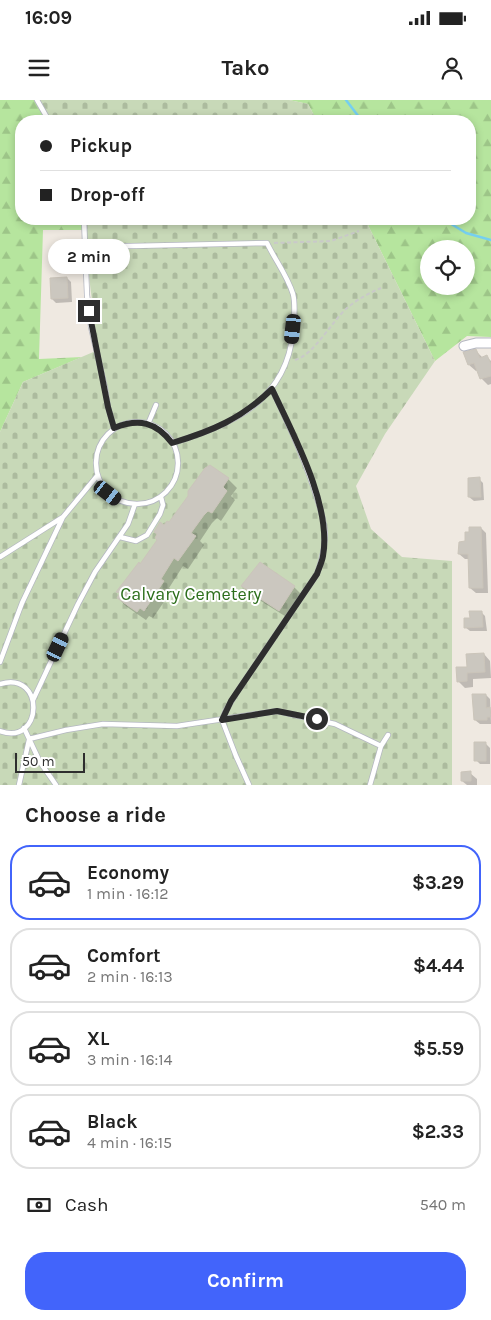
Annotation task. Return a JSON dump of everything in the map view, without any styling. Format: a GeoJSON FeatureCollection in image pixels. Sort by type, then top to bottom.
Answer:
{"type":"FeatureCollection","features":[{"type":"Feature","properties":{"kind":"street"},"geometry":{"type":"LineString","coordinates":[[464,346],[476,343],[491,343]]}},
{"type":"Feature","properties":{"kind":"lane"},"geometry":{"type":"LineString","coordinates":[[37,100],[46,115]]}},
{"type":"Feature","properties":{"kind":"lane"},"geometry":{"type":"LineString","coordinates":[[84,225],[91,326],[114,428]]}},
{"type":"Feature","properties":{"kind":"lane"},"geometry":{"type":"LineString","coordinates":[[85,247],[267,243],[285,274],[293,295],[295,313],[292,344],[285,368],[272,389],[257,403],[231,421],[172,443]]}},
{"type":"Feature","properties":{"kind":"lane"},"geometry":{"type":"LineString","coordinates":[[250,785],[222,720],[229,704],[317,574],[323,556],[324,532],[322,516],[313,484],[272,389]]}},
{"type":"Feature","properties":{"kind":"lane"},"geometry":{"type":"LineString","coordinates":[[148,424],[156,405]]}},
{"type":"Feature","properties":{"kind":"lane"},"geometry":{"type":"LineString","coordinates":[[136,422],[148,424],[158,428],[172,443],[177,454],[177,472],[170,488],[161,497],[153,501],[135,504],[125,503],[112,496],[101,485],[97,476],[95,462],[98,449],[104,438],[114,428],[136,422]]}},
{"type":"Feature","properties":{"kind":"lane"},"geometry":{"type":"LineString","coordinates":[[0,662],[22,603],[63,517],[97,476]]}},
{"type":"Feature","properties":{"kind":"lane"},"geometry":{"type":"LineString","coordinates":[[120,537],[136,541],[147,535],[160,514],[163,505],[161,497]]}},
{"type":"Feature","properties":{"kind":"lane"},"geometry":{"type":"LineString","coordinates":[[33,700],[78,604],[95,572],[128,524],[135,504]]}},
{"type":"Feature","properties":{"kind":"lane"},"geometry":{"type":"LineString","coordinates":[[0,557],[63,517]]}},
{"type":"Feature","properties":{"kind":"lane"},"geometry":{"type":"LineString","coordinates":[[0,684],[13,683],[21,685],[27,690],[33,700],[34,712],[32,719],[24,728],[12,733],[0,731]]}},
{"type":"Feature","properties":{"kind":"lane"},"geometry":{"type":"LineString","coordinates":[[29,739],[103,724],[177,726],[277,711],[335,724],[381,746]]}},
{"type":"Feature","properties":{"kind":"lane"},"geometry":{"type":"LineString","coordinates":[[24,728],[40,762],[56,785]]}},
{"type":"Feature","properties":{"kind":"lane"},"geometry":{"type":"LineString","coordinates":[[370,785],[381,746],[388,735]]}},
{"type":"Feature","properties":{"kind":"lane"},"geometry":{"type":"LineString","coordinates":[[19,785],[29,739]]}},
{"type":"Feature","properties":{"kind":"path"},"geometry":{"type":"LineString","coordinates":[[267,243],[331,241],[359,231]]}},
{"type":"Feature","properties":{"kind":"path"},"geometry":{"type":"LineString","coordinates":[[288,358],[294,361],[300,359],[346,308],[362,297],[381,288]]}},
{"type":"Feature","properties":{"kind":"green space"},"geometry":{"type":"Polygon","coordinates":[[[0,100],[40,100],[48,115],[15,115],[15,225],[83,225],[83,230],[43,230],[39,359],[82,357],[23,382],[0,432],[0,100]]]}},
{"type":"Feature","properties":{"kind":"green space"},"geometry":{"type":"Polygon","coordinates":[[[40,100],[289,100],[308,104],[314,115],[48,115],[40,100]]]}},
{"type":"Feature","properties":{"kind":"green space"},"geometry":{"type":"Polygon","coordinates":[[[289,100],[491,100],[491,337],[467,336],[435,361],[368,225],[476,225],[476,115],[314,115],[308,104],[289,100]]]}},
{"type":"Feature","properties":{"kind":"green space","name":"Calvary Cemetery"},"geometry":{"type":"Polygon","coordinates":[[[83,225],[368,225],[435,361],[385,434],[356,486],[371,529],[402,557],[452,561],[452,785],[0,785],[0,432],[23,382],[98,350],[83,225]]]}},
{"type":"Feature","properties":{"kind":"building"},"geometry":{"type":"Polygon","coordinates":[[[67,277],[68,298],[51,299],[50,278],[67,277]]]}},
{"type":"Feature","properties":{"kind":"building"},"geometry":{"type":"Polygon","coordinates":[[[476,349],[480,358],[487,355],[491,364],[491,376],[480,379],[474,363],[468,365],[463,352],[476,349]]]}},
{"type":"Feature","properties":{"kind":"building"},"geometry":{"type":"Polygon","coordinates":[[[210,465],[229,478],[223,487],[227,491],[212,513],[208,511],[191,533],[196,536],[178,561],[174,558],[161,579],[164,581],[144,611],[140,608],[137,612],[117,598],[120,593],[116,592],[139,562],[140,564],[157,540],[155,538],[157,534],[154,532],[160,522],[164,525],[167,521],[169,522],[188,496],[188,491],[205,468],[210,465]]]}},
{"type":"Feature","properties":{"kind":"building"},"geometry":{"type":"Polygon","coordinates":[[[480,477],[481,497],[468,497],[468,478],[480,477]]]}},
{"type":"Feature","properties":{"kind":"building"},"geometry":{"type":"Polygon","coordinates":[[[469,527],[481,527],[483,588],[469,588],[468,554],[458,554],[459,542],[465,541],[465,532],[469,532],[469,527]]]}},
{"type":"Feature","properties":{"kind":"building"},"geometry":{"type":"Polygon","coordinates":[[[260,562],[295,586],[279,611],[241,586],[260,562]]]}},
{"type":"Feature","properties":{"kind":"building"},"geometry":{"type":"Polygon","coordinates":[[[469,611],[482,611],[483,627],[464,628],[464,618],[470,618],[469,611]]]}},
{"type":"Feature","properties":{"kind":"building"},"geometry":{"type":"Polygon","coordinates":[[[484,653],[485,672],[467,673],[467,681],[457,682],[456,667],[467,667],[466,654],[484,653]]]}},
{"type":"Feature","properties":{"kind":"building"},"geometry":{"type":"Polygon","coordinates":[[[472,694],[486,694],[486,708],[490,707],[491,717],[487,717],[487,720],[474,720],[472,694]]]}},
{"type":"Feature","properties":{"kind":"building"},"geometry":{"type":"Polygon","coordinates":[[[474,742],[486,742],[486,761],[474,761],[474,742]]]}},
{"type":"Feature","properties":{"kind":"building"},"geometry":{"type":"Polygon","coordinates":[[[471,771],[471,781],[461,781],[461,772],[471,771]]]}},
{"type":"Feature","properties":{"kind":"waterway"},"geometry":{"type":"LineString","coordinates":[[346,100],[357,115]]}},
{"type":"Feature","properties":{"kind":"waterway"},"geometry":{"type":"LineString","coordinates":[[453,225],[466,233],[491,240]]}},
{"type":"Feature","properties":{"kind":"route"},"geometry":{"type":"LineString","coordinates":[[89,311],[114,428],[136,422],[148,424],[166,434],[172,443],[231,421],[257,403],[272,389],[313,484],[322,516],[324,532],[323,556],[317,574],[231,701],[222,720],[277,711],[317,719]]}}]}
